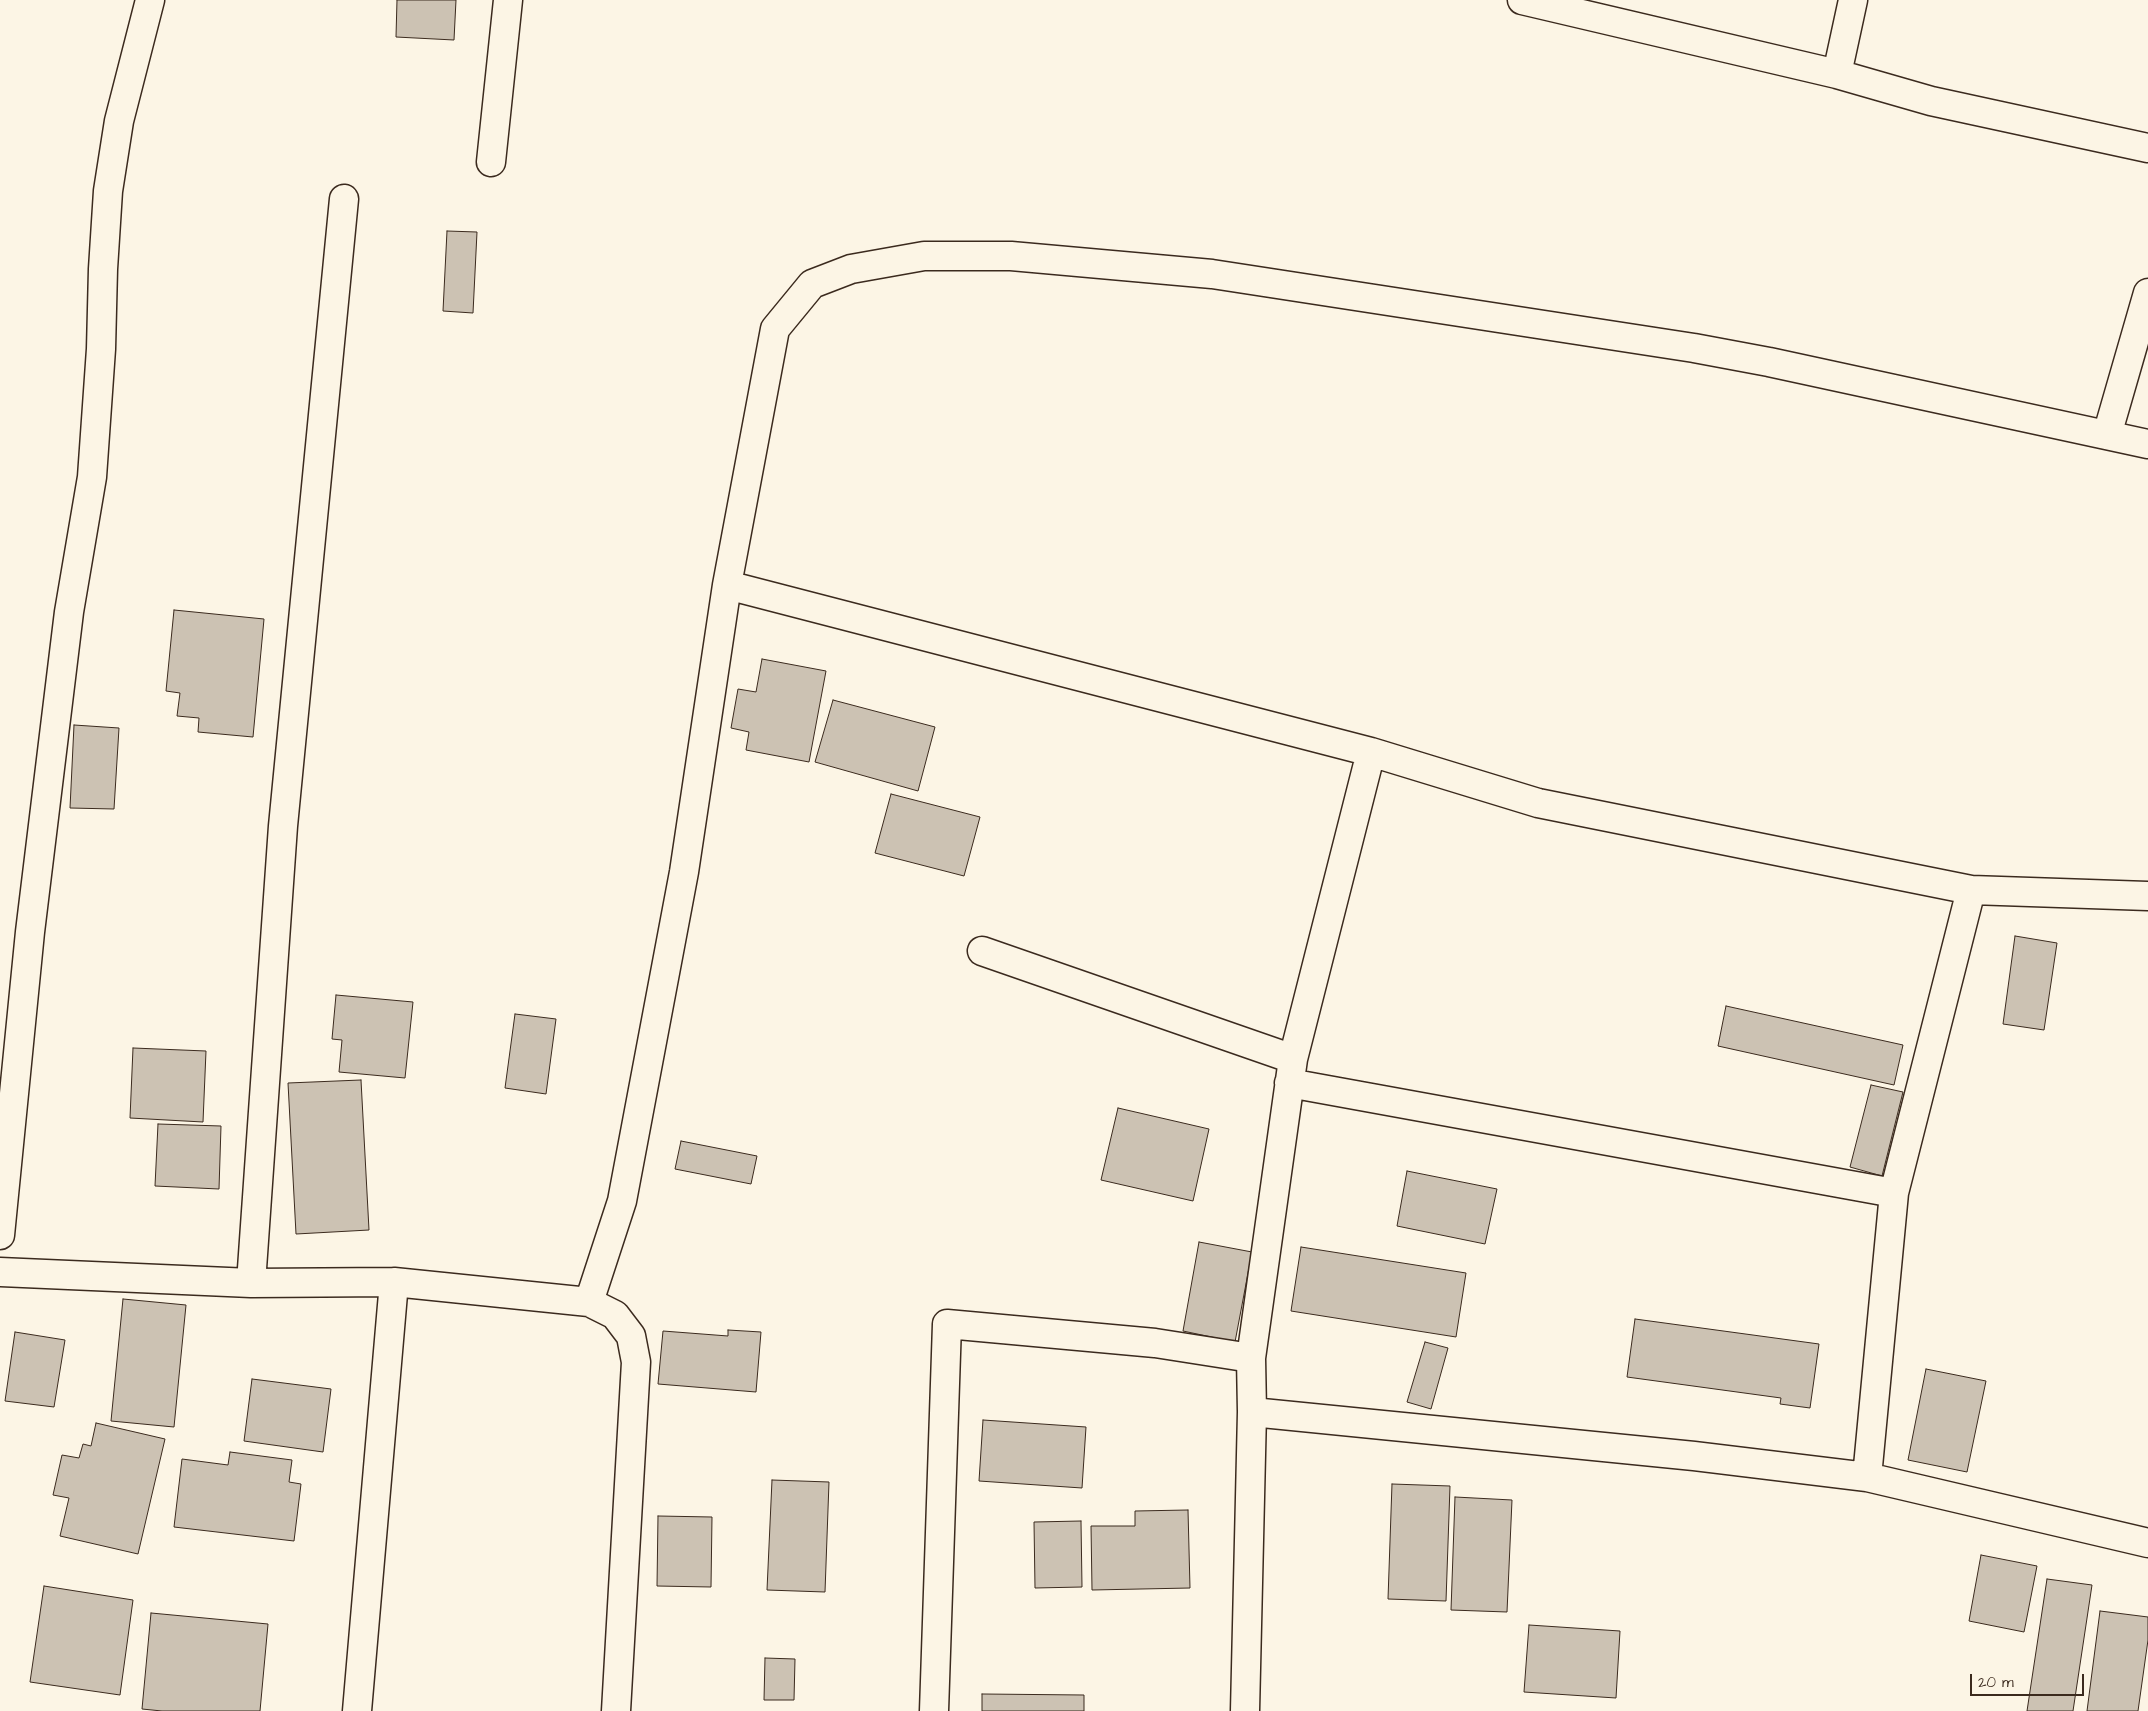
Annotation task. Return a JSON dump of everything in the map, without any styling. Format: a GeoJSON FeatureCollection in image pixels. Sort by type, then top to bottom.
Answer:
{"type":"FeatureCollection","features":[{"type":"Feature","properties":{"kind":"street"},"geometry":{"type":"LineString","coordinates":[[0,1235],[34,903],[69,612],[92,476],[101,349],[102,269],[108,191],[119,121],[150,0]]}},
{"type":"Feature","properties":{"kind":"street"},"geometry":{"type":"LineString","coordinates":[[492,162],[508,0]]}},
{"type":"Feature","properties":{"kind":"street"},"geometry":{"type":"LineString","coordinates":[[1522,0],[1837,74],[1931,101],[2148,148]]}},
{"type":"Feature","properties":{"kind":"street"},"geometry":{"type":"LineString","coordinates":[[1837,74],[1853,0]]}},
{"type":"Feature","properties":{"kind":"street"},"geometry":{"type":"LineString","coordinates":[[251,1283],[283,826],[344,199]]}},
{"type":"Feature","properties":{"kind":"street"},"geometry":{"type":"LineString","coordinates":[[589,1302],[624,1191],[684,872],[727,585],[775,329],[812,284],[851,269],[924,256],[1011,256],[1212,274],[1694,348],[1760,360],[2148,444]]}},
{"type":"Feature","properties":{"kind":"street"},"geometry":{"type":"LineString","coordinates":[[2107,435],[2148,293]]}},
{"type":"Feature","properties":{"kind":"street"},"geometry":{"type":"LineString","coordinates":[[727,585],[1371,752],[1538,803],[1971,890],[2148,896]]}},
{"type":"Feature","properties":{"kind":"street"},"geometry":{"type":"LineString","coordinates":[[1245,1711],[1252,1412],[1251,1358],[1291,1071],[1371,752]]}},
{"type":"Feature","properties":{"kind":"street"},"geometry":{"type":"LineString","coordinates":[[1867,1477],[1894,1193],[1971,890]]}},
{"type":"Feature","properties":{"kind":"street"},"geometry":{"type":"LineString","coordinates":[[982,951],[1291,1071],[1894,1193]]}},
{"type":"Feature","properties":{"kind":"street"},"geometry":{"type":"LineString","coordinates":[[0,1272],[251,1283],[394,1282],[589,1302],[616,1314],[631,1336],[636,1362],[616,1711]]}},
{"type":"Feature","properties":{"kind":"street"},"geometry":{"type":"LineString","coordinates":[[357,1711],[394,1282]]}},
{"type":"Feature","properties":{"kind":"street"},"geometry":{"type":"LineString","coordinates":[[934,1711],[947,1324],[1155,1343],[1251,1358]]}},
{"type":"Feature","properties":{"kind":"street"},"geometry":{"type":"LineString","coordinates":[[1252,1412],[1694,1456],[1867,1477],[2148,1543]]}},
{"type":"Feature","properties":{"kind":"building"},"geometry":{"type":"Polygon","coordinates":[[[397,0],[456,0],[454,40],[396,37],[397,0]]]}},
{"type":"Feature","properties":{"kind":"building"},"geometry":{"type":"Polygon","coordinates":[[[447,231],[477,232],[473,313],[443,311],[447,231]]]}},
{"type":"Feature","properties":{"kind":"building"},"geometry":{"type":"Polygon","coordinates":[[[174,610],[264,619],[253,737],[198,732],[199,718],[177,716],[180,693],[166,691],[174,610]]]}},
{"type":"Feature","properties":{"kind":"building"},"geometry":{"type":"Polygon","coordinates":[[[762,659],[826,671],[809,762],[746,750],[749,732],[731,728],[738,689],[756,692],[762,659]]]}},
{"type":"Feature","properties":{"kind":"building"},"geometry":{"type":"Polygon","coordinates":[[[833,700],[935,727],[918,791],[815,762],[833,700]]]}},
{"type":"Feature","properties":{"kind":"building"},"geometry":{"type":"Polygon","coordinates":[[[74,725],[119,728],[114,809],[70,808],[74,725]]]}},
{"type":"Feature","properties":{"kind":"building"},"geometry":{"type":"Polygon","coordinates":[[[891,794],[980,817],[964,876],[875,853],[891,794]]]}},
{"type":"Feature","properties":{"kind":"building"},"geometry":{"type":"Polygon","coordinates":[[[2015,936],[2057,943],[2044,1030],[2003,1024],[2015,936]]]}},
{"type":"Feature","properties":{"kind":"building"},"geometry":{"type":"Polygon","coordinates":[[[336,995],[413,1002],[405,1078],[339,1072],[342,1040],[332,1039],[336,995]]]}},
{"type":"Feature","properties":{"kind":"building"},"geometry":{"type":"Polygon","coordinates":[[[1726,1006],[1903,1045],[1894,1085],[1718,1046],[1726,1006]]]}},
{"type":"Feature","properties":{"kind":"building"},"geometry":{"type":"Polygon","coordinates":[[[515,1014],[556,1019],[546,1094],[505,1088],[515,1014]]]}},
{"type":"Feature","properties":{"kind":"building"},"geometry":{"type":"Polygon","coordinates":[[[133,1048],[206,1051],[203,1122],[130,1118],[133,1048]]]}},
{"type":"Feature","properties":{"kind":"building"},"geometry":{"type":"Polygon","coordinates":[[[361,1080],[369,1230],[296,1234],[288,1083],[361,1080]]]}},
{"type":"Feature","properties":{"kind":"building"},"geometry":{"type":"Polygon","coordinates":[[[1871,1085],[1903,1092],[1882,1176],[1850,1167],[1871,1085]]]}},
{"type":"Feature","properties":{"kind":"building"},"geometry":{"type":"Polygon","coordinates":[[[1118,1108],[1209,1129],[1193,1201],[1101,1180],[1118,1108]]]}},
{"type":"Feature","properties":{"kind":"building"},"geometry":{"type":"Polygon","coordinates":[[[158,1124],[221,1126],[219,1189],[155,1186],[158,1124]]]}},
{"type":"Feature","properties":{"kind":"building"},"geometry":{"type":"Polygon","coordinates":[[[681,1141],[757,1156],[751,1184],[675,1169],[681,1141]]]}},
{"type":"Feature","properties":{"kind":"building"},"geometry":{"type":"Polygon","coordinates":[[[1407,1171],[1497,1189],[1485,1244],[1397,1226],[1407,1171]]]}},
{"type":"Feature","properties":{"kind":"building"},"geometry":{"type":"Polygon","coordinates":[[[1199,1242],[1252,1252],[1235,1342],[1183,1331],[1199,1242]]]}},
{"type":"Feature","properties":{"kind":"building"},"geometry":{"type":"Polygon","coordinates":[[[1301,1247],[1466,1273],[1456,1337],[1291,1311],[1301,1247]]]}},
{"type":"Feature","properties":{"kind":"building"},"geometry":{"type":"Polygon","coordinates":[[[123,1299],[186,1305],[174,1427],[111,1421],[123,1299]]]}},
{"type":"Feature","properties":{"kind":"building"},"geometry":{"type":"Polygon","coordinates":[[[1635,1319],[1819,1344],[1810,1408],[1780,1404],[1781,1398],[1627,1377],[1635,1319]]]}},
{"type":"Feature","properties":{"kind":"building"},"geometry":{"type":"Polygon","coordinates":[[[728,1330],[761,1332],[756,1392],[658,1384],[663,1331],[728,1336],[728,1330]]]}},
{"type":"Feature","properties":{"kind":"building"},"geometry":{"type":"Polygon","coordinates":[[[15,1332],[65,1340],[54,1407],[5,1401],[15,1332]]]}},
{"type":"Feature","properties":{"kind":"building"},"geometry":{"type":"Polygon","coordinates":[[[1425,1342],[1448,1348],[1431,1409],[1407,1402],[1425,1342]]]}},
{"type":"Feature","properties":{"kind":"building"},"geometry":{"type":"Polygon","coordinates":[[[1926,1369],[1986,1381],[1967,1472],[1908,1460],[1926,1369]]]}},
{"type":"Feature","properties":{"kind":"building"},"geometry":{"type":"Polygon","coordinates":[[[252,1379],[331,1389],[323,1452],[244,1441],[252,1379]]]}},
{"type":"Feature","properties":{"kind":"building"},"geometry":{"type":"Polygon","coordinates":[[[983,1420],[1086,1427],[1082,1488],[979,1481],[983,1420]]]}},
{"type":"Feature","properties":{"kind":"building"},"geometry":{"type":"Polygon","coordinates":[[[96,1423],[165,1439],[138,1554],[60,1536],[69,1498],[53,1495],[62,1455],[79,1458],[83,1444],[91,1446],[96,1423]]]}},
{"type":"Feature","properties":{"kind":"building"},"geometry":{"type":"Polygon","coordinates":[[[230,1452],[292,1460],[289,1482],[301,1484],[294,1541],[174,1527],[182,1459],[228,1465],[230,1452]]]}},
{"type":"Feature","properties":{"kind":"building"},"geometry":{"type":"Polygon","coordinates":[[[772,1480],[829,1482],[825,1592],[767,1590],[772,1480]]]}},
{"type":"Feature","properties":{"kind":"building"},"geometry":{"type":"Polygon","coordinates":[[[1392,1484],[1450,1486],[1446,1601],[1388,1599],[1392,1484]]]}},
{"type":"Feature","properties":{"kind":"building"},"geometry":{"type":"Polygon","coordinates":[[[1455,1497],[1512,1500],[1507,1612],[1451,1610],[1455,1497]]]}},
{"type":"Feature","properties":{"kind":"building"},"geometry":{"type":"Polygon","coordinates":[[[1188,1510],[1190,1588],[1092,1590],[1091,1526],[1135,1526],[1135,1511],[1188,1510]]]}},
{"type":"Feature","properties":{"kind":"building"},"geometry":{"type":"Polygon","coordinates":[[[658,1516],[712,1517],[711,1587],[657,1586],[658,1516]]]}},
{"type":"Feature","properties":{"kind":"building"},"geometry":{"type":"Polygon","coordinates":[[[1081,1521],[1082,1587],[1035,1588],[1034,1522],[1081,1521]]]}},
{"type":"Feature","properties":{"kind":"building"},"geometry":{"type":"Polygon","coordinates":[[[1981,1555],[2037,1566],[2024,1632],[1969,1621],[1981,1555]]]}},
{"type":"Feature","properties":{"kind":"building"},"geometry":{"type":"Polygon","coordinates":[[[2047,1579],[2092,1585],[2073,1711],[2027,1711],[2047,1579]]]}},
{"type":"Feature","properties":{"kind":"building"},"geometry":{"type":"Polygon","coordinates":[[[44,1586],[133,1600],[120,1695],[30,1682],[44,1586]]]}},
{"type":"Feature","properties":{"kind":"building"},"geometry":{"type":"Polygon","coordinates":[[[2100,1611],[2148,1617],[2148,1640],[2138,1711],[2087,1711],[2100,1611]]]}},
{"type":"Feature","properties":{"kind":"building"},"geometry":{"type":"Polygon","coordinates":[[[151,1613],[268,1624],[260,1711],[162,1711],[142,1709],[151,1613]]]}},
{"type":"Feature","properties":{"kind":"building"},"geometry":{"type":"Polygon","coordinates":[[[1529,1625],[1620,1631],[1616,1698],[1524,1692],[1529,1625]]]}},
{"type":"Feature","properties":{"kind":"building"},"geometry":{"type":"Polygon","coordinates":[[[765,1658],[795,1659],[794,1700],[764,1700],[765,1658]]]}},
{"type":"Feature","properties":{"kind":"building"},"geometry":{"type":"Polygon","coordinates":[[[982,1694],[1084,1695],[1084,1711],[982,1711],[982,1694]]]}}]}
